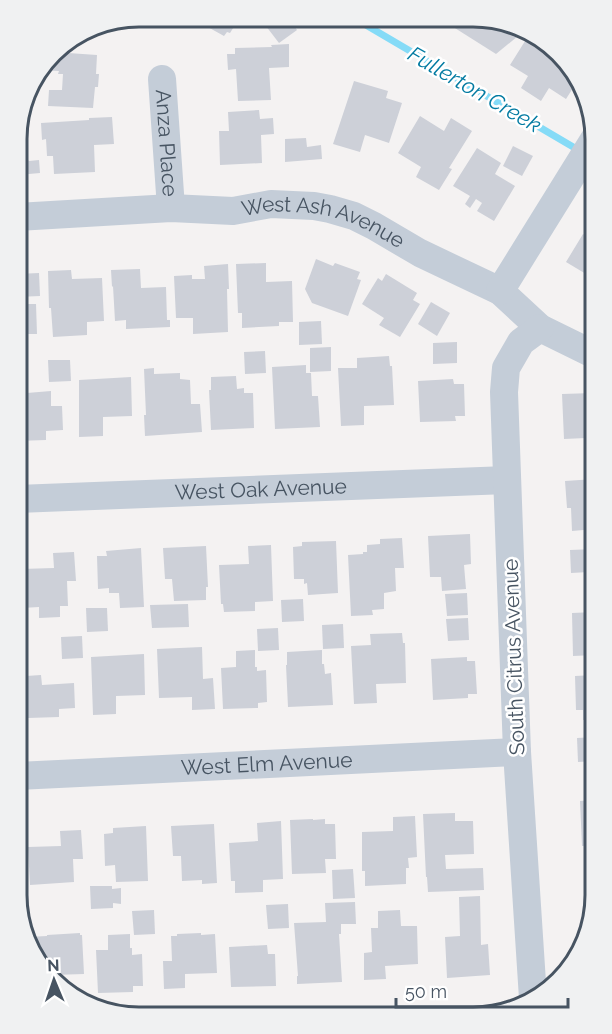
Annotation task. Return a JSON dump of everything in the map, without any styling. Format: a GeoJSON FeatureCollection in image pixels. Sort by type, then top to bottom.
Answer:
{"type":"FeatureCollection","features":[{"type":"Feature","properties":{"kind":"street","name":"Anza Place"},"geometry":{"type":"LineString","coordinates":[[162,79],[171,208]]}},
{"type":"Feature","properties":{"kind":"street"},"geometry":{"type":"LineString","coordinates":[[500,291],[585,154]]}},
{"type":"Feature","properties":{"kind":"street","name":"West Ash Avenue"},"geometry":{"type":"LineString","coordinates":[[27,216],[171,208],[234,211],[271,204],[330,209],[354,216],[420,253],[500,291],[540,328],[585,350]]}},
{"type":"Feature","properties":{"kind":"street","name":"South Citrus Avenue"},"geometry":{"type":"LineString","coordinates":[[532,990],[517,752],[504,392],[506,369],[521,342],[540,328]]}},
{"type":"Feature","properties":{"kind":"street","name":"West Oak Avenue"},"geometry":{"type":"LineString","coordinates":[[27,499],[507,480]]}},
{"type":"Feature","properties":{"kind":"street","name":"West Elm Avenue"},"geometry":{"type":"LineString","coordinates":[[27,776],[517,752]]}},
{"type":"Feature","properties":{"kind":"building"},"geometry":{"type":"Polygon","coordinates":[[[208,27],[234,27],[230,33],[227,32],[224,36],[208,27]]]}},
{"type":"Feature","properties":{"kind":"building"},"geometry":{"type":"Polygon","coordinates":[[[267,27],[295,27],[297,30],[279,43],[267,27]]]}},
{"type":"Feature","properties":{"kind":"building"},"geometry":{"type":"Polygon","coordinates":[[[453,27],[488,28],[518,36],[496,54],[453,27]]]}},
{"type":"Feature","properties":{"kind":"building"},"geometry":{"type":"Polygon","coordinates":[[[526,40],[552,60],[573,88],[566,99],[549,88],[541,101],[521,88],[528,76],[510,65],[526,40]]]}},
{"type":"Feature","properties":{"kind":"building"},"geometry":{"type":"Polygon","coordinates":[[[289,44],[289,67],[269,68],[271,100],[238,101],[236,69],[228,70],[227,54],[235,54],[235,48],[289,44]]]}},
{"type":"Feature","properties":{"kind":"building"},"geometry":{"type":"Polygon","coordinates":[[[68,53],[97,55],[96,74],[99,74],[93,108],[48,106],[49,90],[62,90],[63,74],[58,74],[59,71],[50,71],[68,53]]]}},
{"type":"Feature","properties":{"kind":"building"},"geometry":{"type":"Polygon","coordinates":[[[354,81],[388,91],[386,98],[402,103],[389,143],[365,135],[360,152],[333,144],[354,81]]]}},
{"type":"Feature","properties":{"kind":"building"},"geometry":{"type":"Polygon","coordinates":[[[259,110],[260,119],[273,118],[274,134],[261,135],[262,163],[220,165],[219,131],[229,131],[228,112],[259,110]]]}},
{"type":"Feature","properties":{"kind":"building"},"geometry":{"type":"Polygon","coordinates":[[[420,116],[444,131],[451,118],[472,131],[449,168],[452,169],[439,190],[416,177],[421,167],[398,153],[420,116]]]}},
{"type":"Feature","properties":{"kind":"building"},"geometry":{"type":"Polygon","coordinates":[[[112,117],[114,144],[94,145],[95,172],[54,174],[53,156],[47,156],[46,139],[42,140],[41,123],[112,117]]]}},
{"type":"Feature","properties":{"kind":"building"},"geometry":{"type":"Polygon","coordinates":[[[306,138],[307,147],[321,145],[322,159],[285,162],[285,139],[306,138]]]}},
{"type":"Feature","properties":{"kind":"building"},"geometry":{"type":"Polygon","coordinates":[[[513,146],[533,156],[522,176],[503,166],[513,146]]]}},
{"type":"Feature","properties":{"kind":"building"},"geometry":{"type":"Polygon","coordinates":[[[477,148],[501,163],[495,174],[515,186],[494,221],[477,211],[482,203],[476,199],[470,208],[465,204],[470,196],[453,186],[477,148]]]}},
{"type":"Feature","properties":{"kind":"building"},"geometry":{"type":"Polygon","coordinates":[[[27,159],[29,161],[39,160],[40,173],[27,174],[27,159]]]}},
{"type":"Feature","properties":{"kind":"building"},"geometry":{"type":"Polygon","coordinates":[[[583,234],[585,235],[585,273],[566,262],[583,234]]]}},
{"type":"Feature","properties":{"kind":"building"},"geometry":{"type":"Polygon","coordinates":[[[316,259],[333,266],[335,263],[360,272],[357,279],[361,280],[348,316],[312,303],[305,289],[316,259]]]}},
{"type":"Feature","properties":{"kind":"building"},"geometry":{"type":"Polygon","coordinates":[[[266,263],[266,282],[292,281],[293,322],[279,322],[279,326],[242,328],[242,313],[238,313],[236,264],[266,263]]]}},
{"type":"Feature","properties":{"kind":"building"},"geometry":{"type":"Polygon","coordinates":[[[228,264],[228,332],[193,334],[193,318],[176,318],[174,276],[192,275],[192,279],[205,279],[204,266],[228,264]]]}},
{"type":"Feature","properties":{"kind":"building"},"geometry":{"type":"Polygon","coordinates":[[[140,269],[141,288],[166,287],[167,320],[170,320],[170,327],[126,329],[126,320],[115,321],[111,270],[140,269]]]}},
{"type":"Feature","properties":{"kind":"building"},"geometry":{"type":"Polygon","coordinates":[[[71,270],[72,279],[102,278],[104,321],[87,322],[87,335],[53,337],[48,271],[71,270]]]}},
{"type":"Feature","properties":{"kind":"building"},"geometry":{"type":"Polygon","coordinates":[[[39,273],[40,296],[27,297],[27,274],[39,273]]]}},
{"type":"Feature","properties":{"kind":"building"},"geometry":{"type":"Polygon","coordinates":[[[386,274],[417,293],[413,300],[420,304],[400,337],[379,325],[384,318],[362,304],[378,278],[382,281],[386,274]]]}},
{"type":"Feature","properties":{"kind":"building"},"geometry":{"type":"Polygon","coordinates":[[[431,302],[450,313],[437,336],[418,324],[431,302]]]}},
{"type":"Feature","properties":{"kind":"building"},"geometry":{"type":"Polygon","coordinates":[[[27,304],[36,304],[37,334],[27,334],[27,304]]]}},
{"type":"Feature","properties":{"kind":"building"},"geometry":{"type":"Polygon","coordinates":[[[321,321],[322,344],[299,345],[299,322],[321,321]]]}},
{"type":"Feature","properties":{"kind":"building"},"geometry":{"type":"Polygon","coordinates":[[[457,342],[457,363],[433,364],[433,343],[457,342]]]}},
{"type":"Feature","properties":{"kind":"building"},"geometry":{"type":"Polygon","coordinates":[[[331,347],[331,371],[310,372],[310,348],[331,347]]]}},
{"type":"Feature","properties":{"kind":"building"},"geometry":{"type":"Polygon","coordinates":[[[265,351],[266,373],[245,374],[244,352],[265,351]]]}},
{"type":"Feature","properties":{"kind":"building"},"geometry":{"type":"Polygon","coordinates":[[[389,356],[390,366],[392,366],[394,405],[364,406],[364,425],[341,426],[338,368],[357,368],[357,358],[389,356]]]}},
{"type":"Feature","properties":{"kind":"building"},"geometry":{"type":"Polygon","coordinates":[[[48,360],[70,360],[71,381],[49,382],[48,360]]]}},
{"type":"Feature","properties":{"kind":"building"},"geometry":{"type":"Polygon","coordinates":[[[306,365],[306,373],[311,373],[312,396],[318,396],[320,427],[275,429],[272,367],[306,365]]]}},
{"type":"Feature","properties":{"kind":"building"},"geometry":{"type":"Polygon","coordinates":[[[154,368],[154,374],[180,373],[180,379],[190,380],[191,404],[200,404],[202,432],[145,436],[144,369],[154,368]]]}},
{"type":"Feature","properties":{"kind":"building"},"geometry":{"type":"Polygon","coordinates":[[[236,376],[237,389],[244,388],[244,393],[253,393],[254,428],[211,430],[209,390],[211,390],[211,377],[236,376]]]}},
{"type":"Feature","properties":{"kind":"building"},"geometry":{"type":"Polygon","coordinates":[[[131,377],[132,416],[103,417],[103,436],[79,437],[79,380],[131,377]]]}},
{"type":"Feature","properties":{"kind":"building"},"geometry":{"type":"Polygon","coordinates":[[[453,379],[454,384],[464,384],[465,416],[455,416],[456,421],[420,422],[418,381],[453,379]]]}},
{"type":"Feature","properties":{"kind":"building"},"geometry":{"type":"Polygon","coordinates":[[[51,391],[51,406],[62,406],[63,430],[46,431],[46,440],[27,441],[27,393],[51,391]]]}},
{"type":"Feature","properties":{"kind":"building"},"geometry":{"type":"Polygon","coordinates":[[[585,393],[585,438],[564,439],[562,394],[585,393]]]}},
{"type":"Feature","properties":{"kind":"building"},"geometry":{"type":"Polygon","coordinates":[[[585,480],[585,530],[572,531],[571,508],[567,508],[565,481],[585,480]]]}},
{"type":"Feature","properties":{"kind":"building"},"geometry":{"type":"Polygon","coordinates":[[[470,534],[471,564],[464,565],[466,589],[442,591],[441,577],[430,577],[428,536],[470,534]]]}},
{"type":"Feature","properties":{"kind":"building"},"geometry":{"type":"Polygon","coordinates":[[[402,538],[404,568],[395,568],[396,591],[384,593],[384,609],[372,610],[373,615],[351,616],[348,555],[367,552],[367,545],[380,544],[380,539],[402,538]]]}},
{"type":"Feature","properties":{"kind":"building"},"geometry":{"type":"Polygon","coordinates":[[[336,541],[338,593],[308,595],[307,583],[304,584],[304,579],[294,579],[293,547],[302,546],[302,542],[336,541]]]}},
{"type":"Feature","properties":{"kind":"building"},"geometry":{"type":"Polygon","coordinates":[[[271,545],[273,601],[255,602],[255,611],[224,612],[223,604],[221,604],[219,565],[249,564],[248,546],[271,545]]]}},
{"type":"Feature","properties":{"kind":"building"},"geometry":{"type":"Polygon","coordinates":[[[206,546],[208,587],[206,587],[206,600],[174,601],[172,579],[165,579],[163,548],[206,546]]]}},
{"type":"Feature","properties":{"kind":"building"},"geometry":{"type":"Polygon","coordinates":[[[141,548],[144,607],[120,608],[119,593],[109,593],[109,588],[98,589],[97,556],[107,556],[106,551],[141,548]]]}},
{"type":"Feature","properties":{"kind":"building"},"geometry":{"type":"Polygon","coordinates":[[[585,549],[585,572],[571,573],[570,550],[585,549]]]}},
{"type":"Feature","properties":{"kind":"building"},"geometry":{"type":"Polygon","coordinates":[[[74,552],[76,581],[67,581],[68,606],[60,606],[60,617],[39,618],[39,607],[27,608],[27,569],[54,568],[53,553],[74,552]]]}},
{"type":"Feature","properties":{"kind":"building"},"geometry":{"type":"Polygon","coordinates":[[[467,593],[468,615],[447,616],[445,594],[467,593]]]}},
{"type":"Feature","properties":{"kind":"building"},"geometry":{"type":"Polygon","coordinates":[[[303,599],[304,621],[282,622],[281,600],[303,599]]]}},
{"type":"Feature","properties":{"kind":"building"},"geometry":{"type":"Polygon","coordinates":[[[188,604],[189,627],[152,628],[150,605],[188,604]]]}},
{"type":"Feature","properties":{"kind":"building"},"geometry":{"type":"Polygon","coordinates":[[[86,608],[107,608],[108,631],[87,632],[86,608]]]}},
{"type":"Feature","properties":{"kind":"building"},"geometry":{"type":"Polygon","coordinates":[[[585,612],[585,655],[573,656],[572,613],[585,612]]]}},
{"type":"Feature","properties":{"kind":"building"},"geometry":{"type":"Polygon","coordinates":[[[468,618],[469,640],[448,641],[446,619],[468,618]]]}},
{"type":"Feature","properties":{"kind":"building"},"geometry":{"type":"Polygon","coordinates":[[[343,624],[344,648],[323,649],[322,625],[343,624]]]}},
{"type":"Feature","properties":{"kind":"building"},"geometry":{"type":"Polygon","coordinates":[[[278,628],[279,650],[258,651],[257,629],[278,628]]]}},
{"type":"Feature","properties":{"kind":"building"},"geometry":{"type":"Polygon","coordinates":[[[402,633],[403,643],[405,643],[406,683],[376,684],[377,703],[354,704],[351,646],[371,645],[370,634],[402,633]]]}},
{"type":"Feature","properties":{"kind":"building"},"geometry":{"type":"Polygon","coordinates":[[[82,636],[83,658],[62,659],[61,637],[82,636]]]}},
{"type":"Feature","properties":{"kind":"building"},"geometry":{"type":"Polygon","coordinates":[[[202,647],[203,679],[213,678],[215,709],[192,710],[192,697],[159,698],[157,649],[202,647]]]}},
{"type":"Feature","properties":{"kind":"building"},"geometry":{"type":"Polygon","coordinates":[[[255,650],[257,671],[266,670],[267,702],[258,703],[258,708],[223,709],[221,668],[236,667],[236,651],[255,650]]]}},
{"type":"Feature","properties":{"kind":"building"},"geometry":{"type":"Polygon","coordinates":[[[322,650],[325,674],[331,673],[333,705],[288,707],[287,652],[322,650]]]}},
{"type":"Feature","properties":{"kind":"building"},"geometry":{"type":"Polygon","coordinates":[[[144,654],[145,695],[116,696],[116,714],[93,715],[91,657],[144,654]]]}},
{"type":"Feature","properties":{"kind":"building"},"geometry":{"type":"Polygon","coordinates":[[[467,657],[467,661],[475,661],[477,694],[468,694],[468,698],[433,700],[431,659],[467,657]]]}},
{"type":"Feature","properties":{"kind":"building"},"geometry":{"type":"Polygon","coordinates":[[[41,675],[42,685],[74,683],[75,708],[59,709],[59,717],[28,718],[27,676],[41,675]]]}},
{"type":"Feature","properties":{"kind":"building"},"geometry":{"type":"Polygon","coordinates":[[[575,676],[585,676],[585,720],[583,720],[583,710],[576,710],[575,676]]]}},
{"type":"Feature","properties":{"kind":"building"},"geometry":{"type":"Polygon","coordinates":[[[577,738],[585,738],[585,762],[578,762],[577,738]]]}},
{"type":"Feature","properties":{"kind":"building"},"geometry":{"type":"Polygon","coordinates":[[[580,801],[585,801],[585,846],[582,846],[580,801]]]}},
{"type":"Feature","properties":{"kind":"building"},"geometry":{"type":"Polygon","coordinates":[[[455,813],[455,821],[473,821],[474,854],[445,855],[446,869],[483,868],[484,890],[428,892],[423,814],[455,813]]]}},
{"type":"Feature","properties":{"kind":"building"},"geometry":{"type":"Polygon","coordinates":[[[415,816],[417,857],[408,858],[406,884],[365,886],[365,871],[362,871],[362,832],[393,831],[393,817],[415,816]]]}},
{"type":"Feature","properties":{"kind":"building"},"geometry":{"type":"Polygon","coordinates":[[[325,819],[325,824],[335,824],[336,859],[325,859],[326,873],[292,874],[290,820],[325,819]]]}},
{"type":"Feature","properties":{"kind":"building"},"geometry":{"type":"Polygon","coordinates":[[[281,821],[283,879],[263,880],[263,892],[235,893],[235,881],[231,881],[229,843],[258,841],[257,823],[281,821]]]}},
{"type":"Feature","properties":{"kind":"building"},"geometry":{"type":"Polygon","coordinates":[[[214,824],[217,883],[202,884],[202,880],[182,881],[181,856],[173,856],[171,826],[214,824]]]}},
{"type":"Feature","properties":{"kind":"building"},"geometry":{"type":"Polygon","coordinates":[[[146,826],[148,881],[116,882],[115,865],[105,866],[104,834],[113,833],[113,828],[146,826]]]}},
{"type":"Feature","properties":{"kind":"building"},"geometry":{"type":"Polygon","coordinates":[[[81,830],[83,859],[73,859],[74,882],[30,885],[28,847],[61,846],[60,831],[81,830]]]}},
{"type":"Feature","properties":{"kind":"building"},"geometry":{"type":"Polygon","coordinates":[[[353,869],[355,898],[333,899],[332,870],[353,869]]]}},
{"type":"Feature","properties":{"kind":"building"},"geometry":{"type":"Polygon","coordinates":[[[90,886],[121,888],[121,904],[113,903],[113,908],[91,909],[90,886]]]}},
{"type":"Feature","properties":{"kind":"building"},"geometry":{"type":"Polygon","coordinates":[[[480,896],[481,945],[488,944],[490,975],[447,978],[445,937],[460,936],[459,897],[480,896]]]}},
{"type":"Feature","properties":{"kind":"building"},"geometry":{"type":"Polygon","coordinates":[[[355,902],[356,924],[341,924],[341,934],[339,934],[342,982],[297,984],[294,923],[326,922],[325,903],[355,902]]]}},
{"type":"Feature","properties":{"kind":"building"},"geometry":{"type":"Polygon","coordinates":[[[288,904],[289,928],[268,929],[266,905],[288,904]]]}},
{"type":"Feature","properties":{"kind":"building"},"geometry":{"type":"Polygon","coordinates":[[[154,910],[155,934],[134,935],[132,911],[154,910]]]}},
{"type":"Feature","properties":{"kind":"building"},"geometry":{"type":"Polygon","coordinates":[[[400,910],[401,926],[417,926],[418,964],[385,966],[386,979],[364,980],[364,953],[372,952],[371,928],[378,928],[378,911],[400,910]]]}},
{"type":"Feature","properties":{"kind":"building"},"geometry":{"type":"Polygon","coordinates":[[[80,933],[83,950],[41,950],[35,937],[80,933]]]}},
{"type":"Feature","properties":{"kind":"building"},"geometry":{"type":"Polygon","coordinates":[[[201,933],[201,935],[215,934],[217,973],[185,974],[185,988],[164,989],[163,961],[172,961],[171,936],[201,933]]]}},
{"type":"Feature","properties":{"kind":"building"},"geometry":{"type":"Polygon","coordinates":[[[130,934],[132,955],[142,954],[143,986],[133,986],[133,992],[98,993],[96,950],[108,950],[108,935],[130,934]]]}},
{"type":"Feature","properties":{"kind":"building"},"geometry":{"type":"Polygon","coordinates":[[[267,945],[268,954],[275,954],[276,986],[231,987],[229,947],[267,945]]]}},
{"type":"Feature","properties":{"kind":"waterway","name":"Fullerton Creek"},"geometry":{"type":"LineString","coordinates":[[369,27],[580,151]]}}]}
